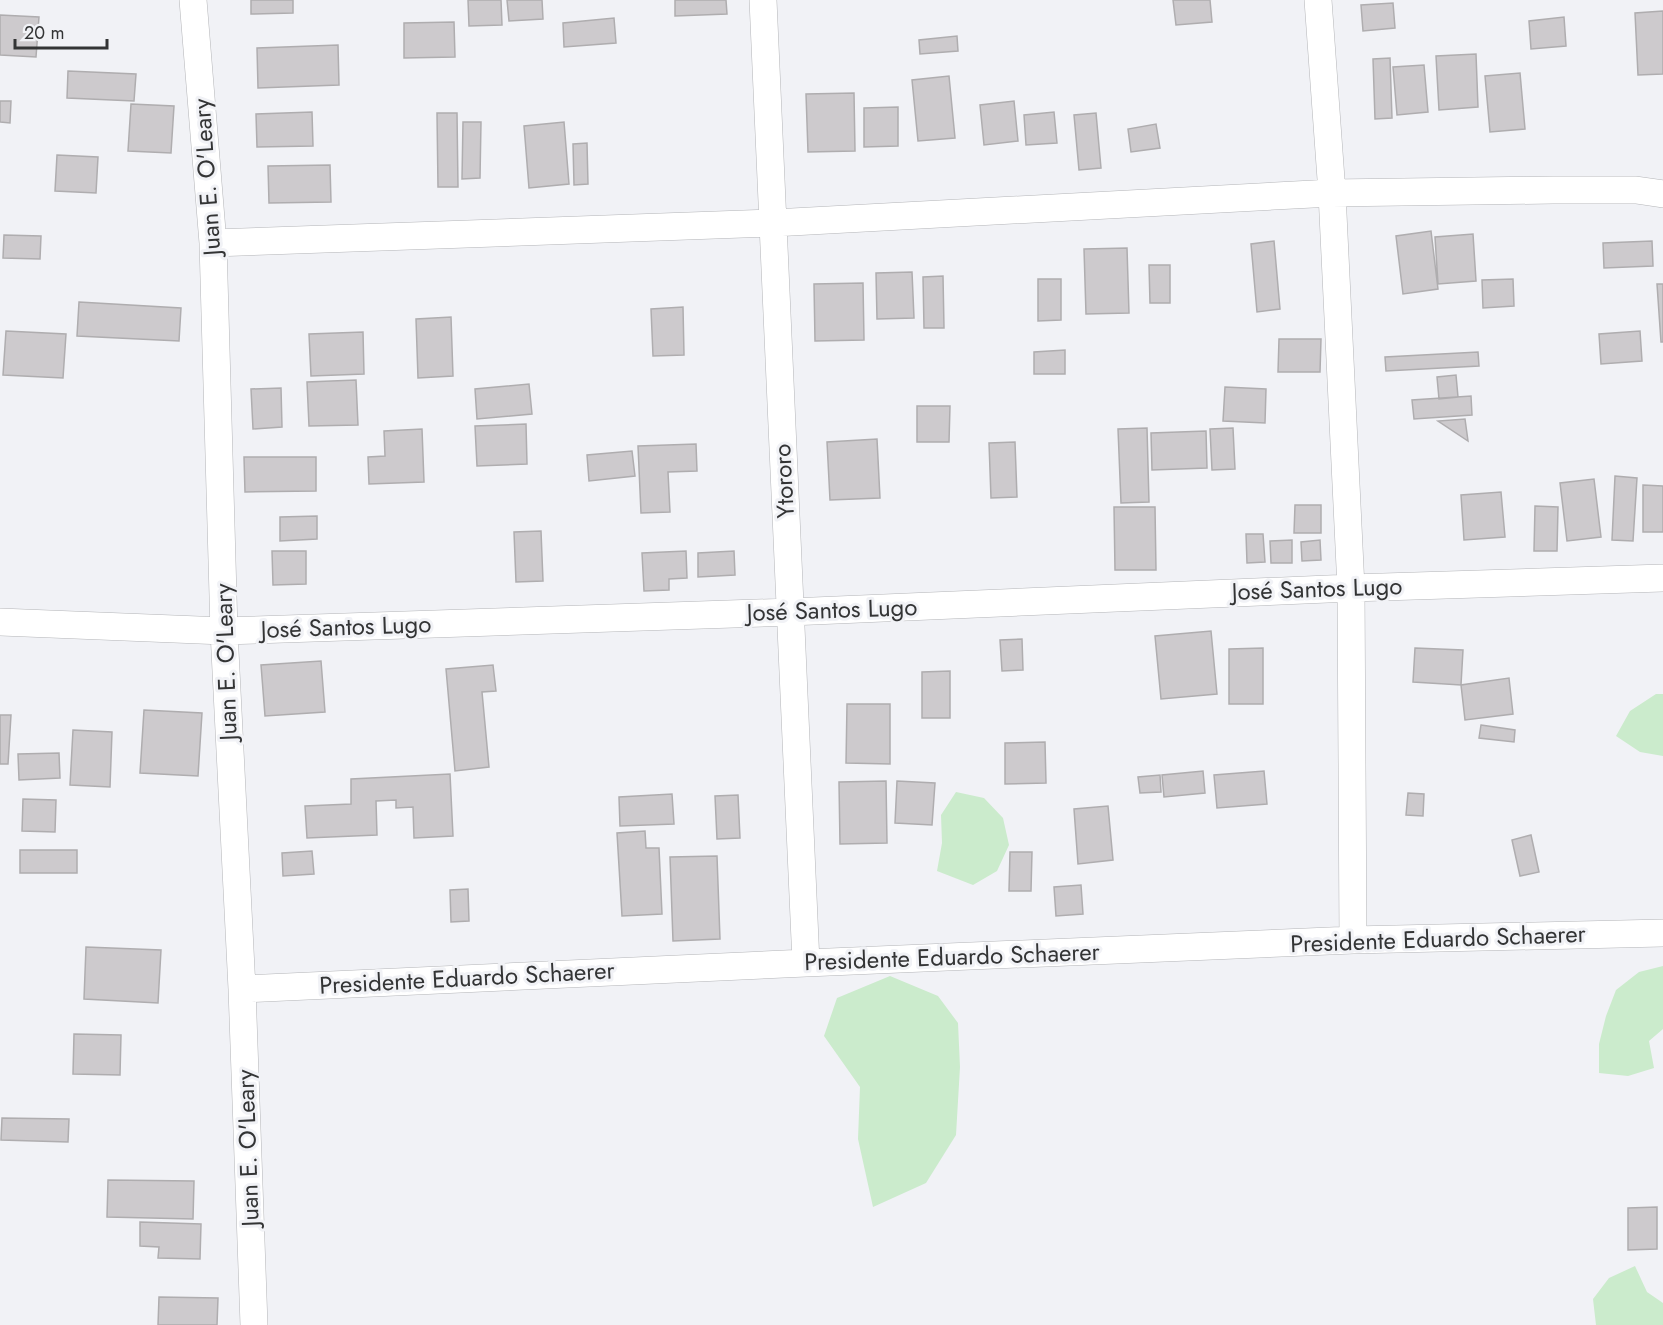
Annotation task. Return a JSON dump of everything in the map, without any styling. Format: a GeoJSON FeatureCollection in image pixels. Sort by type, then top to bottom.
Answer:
{"type":"FeatureCollection","features":[{"type":"Feature","properties":{"kind":"street","name":"Juan E. O'Leary"},"geometry":{"type":"LineString","coordinates":[[193,0],[213,243],[224,632],[242,989],[254,1325]]}},
{"type":"Feature","properties":{"kind":"street","name":"Ytororo"},"geometry":{"type":"LineString","coordinates":[[763,0],[806,963]]}},
{"type":"Feature","properties":{"kind":"street"},"geometry":{"type":"LineString","coordinates":[[1318,0],[1332,193],[1351,588],[1353,940]]}},
{"type":"Feature","properties":{"kind":"street"},"geometry":{"type":"LineString","coordinates":[[213,243],[773,223],[1332,193],[1636,190],[1663,194]]}},
{"type":"Feature","properties":{"kind":"street","name":"José Santos Lugo"},"geometry":{"type":"LineString","coordinates":[[0,622],[224,632],[1663,578]]}},
{"type":"Feature","properties":{"kind":"street","name":"Presidente Eduardo Schaerer"},"geometry":{"type":"LineString","coordinates":[[242,989],[1353,940],[1663,933]]}},
{"type":"Feature","properties":{"kind":"green space"},"geometry":{"type":"Polygon","coordinates":[[[1656,694],[1663,694],[1663,756],[1640,752],[1616,736],[1630,711],[1656,694]]]}},
{"type":"Feature","properties":{"kind":"green space"},"geometry":{"type":"Polygon","coordinates":[[[956,792],[984,798],[1003,818],[1009,845],[997,871],[973,885],[937,871],[942,843],[941,815],[956,792]]]}},
{"type":"Feature","properties":{"kind":"green space"},"geometry":{"type":"Polygon","coordinates":[[[1663,966],[1663,1029],[1649,1041],[1654,1068],[1628,1076],[1599,1073],[1599,1044],[1616,990],[1639,972],[1663,966]]]}},
{"type":"Feature","properties":{"kind":"green space"},"geometry":{"type":"Polygon","coordinates":[[[890,976],[938,996],[958,1023],[960,1067],[956,1135],[926,1183],[873,1207],[858,1139],[860,1087],[824,1036],[837,998],[890,976]]]}},
{"type":"Feature","properties":{"kind":"green space"},"geometry":{"type":"Polygon","coordinates":[[[1635,1266],[1647,1292],[1663,1303],[1663,1325],[1596,1325],[1593,1299],[1609,1278],[1635,1266]]]}},
{"type":"Feature","properties":{"kind":"building"},"geometry":{"type":"Polygon","coordinates":[[[251,0],[293,0],[293,13],[251,14],[251,0]]]}},
{"type":"Feature","properties":{"kind":"building"},"geometry":{"type":"Polygon","coordinates":[[[468,0],[501,0],[502,25],[469,26],[468,0]]]}},
{"type":"Feature","properties":{"kind":"building"},"geometry":{"type":"Polygon","coordinates":[[[507,0],[542,0],[543,19],[509,21],[507,0]]]}},
{"type":"Feature","properties":{"kind":"building"},"geometry":{"type":"Polygon","coordinates":[[[675,0],[726,0],[727,14],[675,16],[675,0]]]}},
{"type":"Feature","properties":{"kind":"building"},"geometry":{"type":"Polygon","coordinates":[[[1173,0],[1210,0],[1212,22],[1176,25],[1173,0]]]}},
{"type":"Feature","properties":{"kind":"building"},"geometry":{"type":"Polygon","coordinates":[[[1393,3],[1395,28],[1363,31],[1361,5],[1393,3]]]}},
{"type":"Feature","properties":{"kind":"building"},"geometry":{"type":"Polygon","coordinates":[[[1663,11],[1663,74],[1638,75],[1635,13],[1663,11]]]}},
{"type":"Feature","properties":{"kind":"building"},"geometry":{"type":"Polygon","coordinates":[[[0,15],[39,17],[36,57],[0,55],[0,15]]]}},
{"type":"Feature","properties":{"kind":"building"},"geometry":{"type":"Polygon","coordinates":[[[1564,17],[1566,46],[1531,49],[1529,21],[1564,17]]]}},
{"type":"Feature","properties":{"kind":"building"},"geometry":{"type":"Polygon","coordinates":[[[614,18],[616,43],[564,47],[563,23],[614,18]]]}},
{"type":"Feature","properties":{"kind":"building"},"geometry":{"type":"Polygon","coordinates":[[[454,22],[455,57],[404,58],[404,23],[454,22]]]}},
{"type":"Feature","properties":{"kind":"building"},"geometry":{"type":"Polygon","coordinates":[[[957,36],[958,51],[920,54],[919,40],[957,36]]]}},
{"type":"Feature","properties":{"kind":"building"},"geometry":{"type":"Polygon","coordinates":[[[338,45],[339,85],[258,88],[257,48],[338,45]]]}},
{"type":"Feature","properties":{"kind":"building"},"geometry":{"type":"Polygon","coordinates":[[[1476,54],[1478,107],[1439,110],[1436,56],[1476,54]]]}},
{"type":"Feature","properties":{"kind":"building"},"geometry":{"type":"Polygon","coordinates":[[[1390,58],[1392,118],[1375,119],[1373,59],[1390,58]]]}},
{"type":"Feature","properties":{"kind":"building"},"geometry":{"type":"Polygon","coordinates":[[[1424,65],[1428,112],[1397,115],[1393,67],[1424,65]]]}},
{"type":"Feature","properties":{"kind":"building"},"geometry":{"type":"Polygon","coordinates":[[[68,71],[136,74],[134,101],[67,98],[68,71]]]}},
{"type":"Feature","properties":{"kind":"building"},"geometry":{"type":"Polygon","coordinates":[[[1520,73],[1525,129],[1490,132],[1485,76],[1520,73]]]}},
{"type":"Feature","properties":{"kind":"building"},"geometry":{"type":"Polygon","coordinates":[[[949,76],[955,138],[918,141],[912,80],[949,76]]]}},
{"type":"Feature","properties":{"kind":"building"},"geometry":{"type":"Polygon","coordinates":[[[854,93],[855,151],[808,152],[806,94],[854,93]]]}},
{"type":"Feature","properties":{"kind":"building"},"geometry":{"type":"Polygon","coordinates":[[[0,101],[11,101],[10,123],[0,122],[0,101]]]}},
{"type":"Feature","properties":{"kind":"building"},"geometry":{"type":"Polygon","coordinates":[[[1014,101],[1018,141],[984,145],[980,105],[1014,101]]]}},
{"type":"Feature","properties":{"kind":"building"},"geometry":{"type":"Polygon","coordinates":[[[131,104],[174,106],[171,153],[128,151],[131,104]]]}},
{"type":"Feature","properties":{"kind":"building"},"geometry":{"type":"Polygon","coordinates":[[[898,107],[898,146],[864,147],[864,108],[898,107]]]}},
{"type":"Feature","properties":{"kind":"building"},"geometry":{"type":"Polygon","coordinates":[[[312,112],[313,146],[257,147],[256,114],[312,112]]]}},
{"type":"Feature","properties":{"kind":"building"},"geometry":{"type":"Polygon","coordinates":[[[1054,112],[1057,143],[1026,145],[1024,115],[1054,112]]]}},
{"type":"Feature","properties":{"kind":"building"},"geometry":{"type":"Polygon","coordinates":[[[437,113],[457,113],[458,187],[438,187],[437,113]]]}},
{"type":"Feature","properties":{"kind":"building"},"geometry":{"type":"Polygon","coordinates":[[[1096,113],[1101,168],[1079,170],[1074,115],[1096,113]]]}},
{"type":"Feature","properties":{"kind":"building"},"geometry":{"type":"Polygon","coordinates":[[[463,122],[481,122],[480,178],[462,179],[463,122]]]}},
{"type":"Feature","properties":{"kind":"building"},"geometry":{"type":"Polygon","coordinates":[[[564,122],[569,184],[529,188],[524,126],[564,122]]]}},
{"type":"Feature","properties":{"kind":"building"},"geometry":{"type":"Polygon","coordinates":[[[1156,124],[1160,148],[1131,152],[1128,129],[1156,124]]]}},
{"type":"Feature","properties":{"kind":"building"},"geometry":{"type":"Polygon","coordinates":[[[587,143],[588,184],[574,185],[573,144],[587,143]]]}},
{"type":"Feature","properties":{"kind":"building"},"geometry":{"type":"Polygon","coordinates":[[[57,155],[98,157],[96,193],[55,191],[57,155]]]}},
{"type":"Feature","properties":{"kind":"building"},"geometry":{"type":"Polygon","coordinates":[[[330,165],[331,202],[269,203],[268,166],[330,165]]]}},
{"type":"Feature","properties":{"kind":"building"},"geometry":{"type":"Polygon","coordinates":[[[1431,231],[1438,289],[1403,294],[1396,236],[1431,231]]]}},
{"type":"Feature","properties":{"kind":"building"},"geometry":{"type":"Polygon","coordinates":[[[1473,234],[1476,281],[1438,284],[1435,237],[1473,234]]]}},
{"type":"Feature","properties":{"kind":"building"},"geometry":{"type":"Polygon","coordinates":[[[4,235],[41,236],[40,259],[3,258],[4,235]]]}},
{"type":"Feature","properties":{"kind":"building"},"geometry":{"type":"Polygon","coordinates":[[[1274,241],[1280,309],[1257,312],[1251,244],[1274,241]]]}},
{"type":"Feature","properties":{"kind":"building"},"geometry":{"type":"Polygon","coordinates":[[[1652,241],[1653,266],[1604,268],[1603,243],[1652,241]]]}},
{"type":"Feature","properties":{"kind":"building"},"geometry":{"type":"Polygon","coordinates":[[[1127,248],[1129,313],[1086,314],[1084,249],[1127,248]]]}},
{"type":"Feature","properties":{"kind":"building"},"geometry":{"type":"Polygon","coordinates":[[[1149,265],[1170,265],[1170,303],[1150,303],[1149,265]]]}},
{"type":"Feature","properties":{"kind":"building"},"geometry":{"type":"Polygon","coordinates":[[[912,272],[914,318],[877,319],[876,273],[912,272]]]}},
{"type":"Feature","properties":{"kind":"building"},"geometry":{"type":"Polygon","coordinates":[[[943,276],[944,328],[924,328],[923,277],[943,276]]]}},
{"type":"Feature","properties":{"kind":"building"},"geometry":{"type":"Polygon","coordinates":[[[1038,279],[1061,279],[1061,320],[1038,321],[1038,279]]]}},
{"type":"Feature","properties":{"kind":"building"},"geometry":{"type":"Polygon","coordinates":[[[1513,279],[1514,306],[1483,308],[1482,280],[1513,279]]]}},
{"type":"Feature","properties":{"kind":"building"},"geometry":{"type":"Polygon","coordinates":[[[863,283],[864,340],[815,341],[814,284],[863,283]]]}},
{"type":"Feature","properties":{"kind":"building"},"geometry":{"type":"Polygon","coordinates":[[[1657,284],[1663,284],[1663,342],[1661,342],[1657,284]]]}},
{"type":"Feature","properties":{"kind":"building"},"geometry":{"type":"Polygon","coordinates":[[[79,302],[181,308],[179,341],[77,336],[79,302]]]}},
{"type":"Feature","properties":{"kind":"building"},"geometry":{"type":"Polygon","coordinates":[[[683,307],[684,355],[653,356],[651,309],[683,307]]]}},
{"type":"Feature","properties":{"kind":"building"},"geometry":{"type":"Polygon","coordinates":[[[451,317],[453,376],[418,378],[416,319],[451,317]]]}},
{"type":"Feature","properties":{"kind":"building"},"geometry":{"type":"Polygon","coordinates":[[[6,331],[66,334],[63,378],[3,375],[6,331]]]}},
{"type":"Feature","properties":{"kind":"building"},"geometry":{"type":"Polygon","coordinates":[[[1640,331],[1642,361],[1601,364],[1599,334],[1640,331]]]}},
{"type":"Feature","properties":{"kind":"building"},"geometry":{"type":"Polygon","coordinates":[[[363,332],[364,374],[311,376],[309,334],[363,332]]]}},
{"type":"Feature","properties":{"kind":"building"},"geometry":{"type":"Polygon","coordinates":[[[1279,339],[1321,339],[1320,372],[1278,372],[1279,339]]]}},
{"type":"Feature","properties":{"kind":"building"},"geometry":{"type":"Polygon","coordinates":[[[1065,350],[1065,374],[1034,374],[1034,352],[1065,350]]]}},
{"type":"Feature","properties":{"kind":"building"},"geometry":{"type":"Polygon","coordinates":[[[1478,352],[1479,366],[1386,371],[1385,357],[1478,352]]]}},
{"type":"Feature","properties":{"kind":"building"},"geometry":{"type":"Polygon","coordinates":[[[1456,375],[1458,397],[1439,399],[1437,377],[1456,375]]]}},
{"type":"Feature","properties":{"kind":"building"},"geometry":{"type":"Polygon","coordinates":[[[356,380],[358,425],[309,426],[307,382],[356,380]]]}},
{"type":"Feature","properties":{"kind":"building"},"geometry":{"type":"Polygon","coordinates":[[[529,384],[532,414],[477,419],[475,389],[529,384]]]}},
{"type":"Feature","properties":{"kind":"building"},"geometry":{"type":"Polygon","coordinates":[[[1225,387],[1266,389],[1265,423],[1223,421],[1225,387]]]}},
{"type":"Feature","properties":{"kind":"building"},"geometry":{"type":"Polygon","coordinates":[[[281,388],[282,427],[253,429],[251,389],[281,388]]]}},
{"type":"Feature","properties":{"kind":"building"},"geometry":{"type":"Polygon","coordinates":[[[1471,396],[1472,415],[1414,419],[1412,400],[1471,396]]]}},
{"type":"Feature","properties":{"kind":"building"},"geometry":{"type":"Polygon","coordinates":[[[917,406],[950,406],[949,442],[917,442],[917,406]]]}},
{"type":"Feature","properties":{"kind":"building"},"geometry":{"type":"Polygon","coordinates":[[[1465,419],[1468,441],[1438,421],[1465,419]]]}},
{"type":"Feature","properties":{"kind":"building"},"geometry":{"type":"Polygon","coordinates":[[[526,424],[527,464],[477,466],[475,426],[526,424]]]}},
{"type":"Feature","properties":{"kind":"building"},"geometry":{"type":"Polygon","coordinates":[[[1147,428],[1149,502],[1121,503],[1118,429],[1147,428]]]}},
{"type":"Feature","properties":{"kind":"building"},"geometry":{"type":"Polygon","coordinates":[[[1233,428],[1235,469],[1212,470],[1210,429],[1233,428]]]}},
{"type":"Feature","properties":{"kind":"building"},"geometry":{"type":"Polygon","coordinates":[[[422,429],[424,482],[369,484],[368,457],[385,456],[384,431],[422,429]]]}},
{"type":"Feature","properties":{"kind":"building"},"geometry":{"type":"Polygon","coordinates":[[[1206,431],[1207,468],[1152,470],[1151,433],[1206,431]]]}},
{"type":"Feature","properties":{"kind":"building"},"geometry":{"type":"Polygon","coordinates":[[[877,439],[880,498],[830,500],[827,442],[877,439]]]}},
{"type":"Feature","properties":{"kind":"building"},"geometry":{"type":"Polygon","coordinates":[[[1015,442],[1017,497],[991,498],[989,443],[1015,442]]]}},
{"type":"Feature","properties":{"kind":"building"},"geometry":{"type":"Polygon","coordinates":[[[696,444],[697,471],[668,472],[670,512],[641,513],[638,446],[696,444]]]}},
{"type":"Feature","properties":{"kind":"building"},"geometry":{"type":"Polygon","coordinates":[[[632,451],[635,476],[589,481],[587,455],[632,451]]]}},
{"type":"Feature","properties":{"kind":"building"},"geometry":{"type":"Polygon","coordinates":[[[244,457],[316,457],[316,491],[245,492],[244,457]]]}},
{"type":"Feature","properties":{"kind":"building"},"geometry":{"type":"Polygon","coordinates":[[[1615,476],[1637,478],[1633,541],[1612,540],[1615,476]]]}},
{"type":"Feature","properties":{"kind":"building"},"geometry":{"type":"Polygon","coordinates":[[[1594,479],[1601,537],[1567,541],[1560,483],[1594,479]]]}},
{"type":"Feature","properties":{"kind":"building"},"geometry":{"type":"Polygon","coordinates":[[[1643,485],[1663,486],[1663,532],[1643,532],[1643,485]]]}},
{"type":"Feature","properties":{"kind":"building"},"geometry":{"type":"Polygon","coordinates":[[[1501,492],[1505,537],[1464,540],[1461,495],[1501,492]]]}},
{"type":"Feature","properties":{"kind":"building"},"geometry":{"type":"Polygon","coordinates":[[[1295,505],[1321,505],[1321,533],[1294,533],[1295,505]]]}},
{"type":"Feature","properties":{"kind":"building"},"geometry":{"type":"Polygon","coordinates":[[[1535,506],[1558,507],[1557,551],[1534,551],[1535,506]]]}},
{"type":"Feature","properties":{"kind":"building"},"geometry":{"type":"Polygon","coordinates":[[[1114,507],[1155,507],[1156,570],[1115,570],[1114,507]]]}},
{"type":"Feature","properties":{"kind":"building"},"geometry":{"type":"Polygon","coordinates":[[[317,516],[317,539],[280,541],[280,517],[317,516]]]}},
{"type":"Feature","properties":{"kind":"building"},"geometry":{"type":"Polygon","coordinates":[[[541,531],[543,581],[516,582],[514,532],[541,531]]]}},
{"type":"Feature","properties":{"kind":"building"},"geometry":{"type":"Polygon","coordinates":[[[1246,534],[1263,534],[1265,562],[1247,563],[1246,534]]]}},
{"type":"Feature","properties":{"kind":"building"},"geometry":{"type":"Polygon","coordinates":[[[1292,540],[1292,563],[1271,563],[1270,541],[1292,540]]]}},
{"type":"Feature","properties":{"kind":"building"},"geometry":{"type":"Polygon","coordinates":[[[1320,540],[1321,560],[1302,561],[1301,542],[1320,540]]]}},
{"type":"Feature","properties":{"kind":"building"},"geometry":{"type":"Polygon","coordinates":[[[272,551],[306,551],[306,584],[273,585],[272,551]]]}},
{"type":"Feature","properties":{"kind":"building"},"geometry":{"type":"Polygon","coordinates":[[[686,551],[687,578],[669,579],[669,590],[644,591],[642,553],[686,551]]]}},
{"type":"Feature","properties":{"kind":"building"},"geometry":{"type":"Polygon","coordinates":[[[734,551],[735,575],[698,577],[698,553],[734,551]]]}},
{"type":"Feature","properties":{"kind":"building"},"geometry":{"type":"Polygon","coordinates":[[[1211,631],[1217,694],[1161,699],[1155,636],[1211,631]]]}},
{"type":"Feature","properties":{"kind":"building"},"geometry":{"type":"Polygon","coordinates":[[[1022,639],[1023,670],[1002,671],[1000,640],[1022,639]]]}},
{"type":"Feature","properties":{"kind":"building"},"geometry":{"type":"Polygon","coordinates":[[[1263,648],[1263,704],[1229,704],[1229,649],[1263,648]]]}},
{"type":"Feature","properties":{"kind":"building"},"geometry":{"type":"Polygon","coordinates":[[[1415,648],[1463,650],[1461,685],[1413,682],[1415,648]]]}},
{"type":"Feature","properties":{"kind":"building"},"geometry":{"type":"Polygon","coordinates":[[[321,661],[325,712],[265,716],[261,665],[321,661]]]}},
{"type":"Feature","properties":{"kind":"building"},"geometry":{"type":"Polygon","coordinates":[[[493,665],[496,691],[482,692],[489,767],[455,771],[446,669],[493,665]]]}},
{"type":"Feature","properties":{"kind":"building"},"geometry":{"type":"Polygon","coordinates":[[[950,671],[950,718],[922,718],[922,672],[950,671]]]}},
{"type":"Feature","properties":{"kind":"building"},"geometry":{"type":"Polygon","coordinates":[[[1509,678],[1513,714],[1465,720],[1461,685],[1509,678]]]}},
{"type":"Feature","properties":{"kind":"building"},"geometry":{"type":"Polygon","coordinates":[[[847,704],[890,704],[890,764],[846,763],[847,704]]]}},
{"type":"Feature","properties":{"kind":"building"},"geometry":{"type":"Polygon","coordinates":[[[144,710],[202,713],[198,776],[140,773],[144,710]]]}},
{"type":"Feature","properties":{"kind":"building"},"geometry":{"type":"Polygon","coordinates":[[[0,715],[11,715],[8,764],[0,764],[0,715]]]}},
{"type":"Feature","properties":{"kind":"building"},"geometry":{"type":"Polygon","coordinates":[[[1481,725],[1515,730],[1514,742],[1479,738],[1481,725]]]}},
{"type":"Feature","properties":{"kind":"building"},"geometry":{"type":"Polygon","coordinates":[[[73,730],[112,732],[110,787],[70,785],[73,730]]]}},
{"type":"Feature","properties":{"kind":"building"},"geometry":{"type":"Polygon","coordinates":[[[1045,742],[1046,783],[1005,784],[1005,743],[1045,742]]]}},
{"type":"Feature","properties":{"kind":"building"},"geometry":{"type":"Polygon","coordinates":[[[59,753],[60,778],[19,780],[18,754],[59,753]]]}},
{"type":"Feature","properties":{"kind":"building"},"geometry":{"type":"Polygon","coordinates":[[[1203,771],[1205,793],[1164,797],[1162,775],[1203,771]]]}},
{"type":"Feature","properties":{"kind":"building"},"geometry":{"type":"Polygon","coordinates":[[[1264,771],[1267,804],[1217,808],[1214,775],[1264,771]]]}},
{"type":"Feature","properties":{"kind":"building"},"geometry":{"type":"Polygon","coordinates":[[[450,774],[453,836],[414,838],[413,807],[396,808],[396,800],[376,801],[377,835],[307,838],[305,806],[351,804],[351,779],[450,774]]]}},
{"type":"Feature","properties":{"kind":"building"},"geometry":{"type":"Polygon","coordinates":[[[1160,775],[1161,792],[1140,793],[1138,777],[1160,775]]]}},
{"type":"Feature","properties":{"kind":"building"},"geometry":{"type":"Polygon","coordinates":[[[886,781],[887,843],[840,844],[839,782],[886,781]]]}},
{"type":"Feature","properties":{"kind":"building"},"geometry":{"type":"Polygon","coordinates":[[[897,781],[935,783],[932,825],[895,823],[897,781]]]}},
{"type":"Feature","properties":{"kind":"building"},"geometry":{"type":"Polygon","coordinates":[[[1408,793],[1424,794],[1423,816],[1406,815],[1408,793]]]}},
{"type":"Feature","properties":{"kind":"building"},"geometry":{"type":"Polygon","coordinates":[[[672,794],[674,824],[620,826],[619,797],[672,794]]]}},
{"type":"Feature","properties":{"kind":"building"},"geometry":{"type":"Polygon","coordinates":[[[738,795],[740,838],[717,839],[715,796],[738,795]]]}},
{"type":"Feature","properties":{"kind":"building"},"geometry":{"type":"Polygon","coordinates":[[[23,799],[56,800],[55,832],[22,831],[23,799]]]}},
{"type":"Feature","properties":{"kind":"building"},"geometry":{"type":"Polygon","coordinates":[[[1108,806],[1113,860],[1078,864],[1074,809],[1108,806]]]}},
{"type":"Feature","properties":{"kind":"building"},"geometry":{"type":"Polygon","coordinates":[[[645,831],[646,848],[659,848],[662,914],[622,916],[617,833],[645,831]]]}},
{"type":"Feature","properties":{"kind":"building"},"geometry":{"type":"Polygon","coordinates":[[[1531,835],[1539,872],[1520,876],[1512,840],[1531,835]]]}},
{"type":"Feature","properties":{"kind":"building"},"geometry":{"type":"Polygon","coordinates":[[[20,850],[77,850],[77,873],[20,873],[20,850]]]}},
{"type":"Feature","properties":{"kind":"building"},"geometry":{"type":"Polygon","coordinates":[[[312,851],[314,874],[283,876],[282,853],[312,851]]]}},
{"type":"Feature","properties":{"kind":"building"},"geometry":{"type":"Polygon","coordinates":[[[1010,852],[1032,852],[1031,891],[1009,891],[1010,852]]]}},
{"type":"Feature","properties":{"kind":"building"},"geometry":{"type":"Polygon","coordinates":[[[717,856],[720,939],[673,941],[670,857],[717,856]]]}},
{"type":"Feature","properties":{"kind":"building"},"geometry":{"type":"Polygon","coordinates":[[[1081,885],[1083,914],[1056,916],[1054,887],[1081,885]]]}},
{"type":"Feature","properties":{"kind":"building"},"geometry":{"type":"Polygon","coordinates":[[[468,889],[469,921],[451,922],[450,890],[468,889]]]}},
{"type":"Feature","properties":{"kind":"building"},"geometry":{"type":"Polygon","coordinates":[[[86,947],[161,950],[158,1003],[84,999],[86,947]]]}},
{"type":"Feature","properties":{"kind":"building"},"geometry":{"type":"Polygon","coordinates":[[[74,1034],[121,1035],[120,1075],[73,1074],[74,1034]]]}},
{"type":"Feature","properties":{"kind":"building"},"geometry":{"type":"Polygon","coordinates":[[[2,1118],[69,1119],[68,1142],[1,1140],[2,1118]]]}},
{"type":"Feature","properties":{"kind":"building"},"geometry":{"type":"Polygon","coordinates":[[[108,1180],[194,1181],[193,1219],[107,1217],[108,1180]]]}},
{"type":"Feature","properties":{"kind":"building"},"geometry":{"type":"Polygon","coordinates":[[[1657,1207],[1657,1249],[1628,1250],[1628,1208],[1657,1207]]]}},
{"type":"Feature","properties":{"kind":"building"},"geometry":{"type":"Polygon","coordinates":[[[140,1222],[201,1224],[200,1259],[158,1258],[159,1247],[140,1246],[140,1222]]]}},
{"type":"Feature","properties":{"kind":"building"},"geometry":{"type":"Polygon","coordinates":[[[159,1297],[218,1298],[217,1325],[158,1325],[159,1297]]]}}]}
